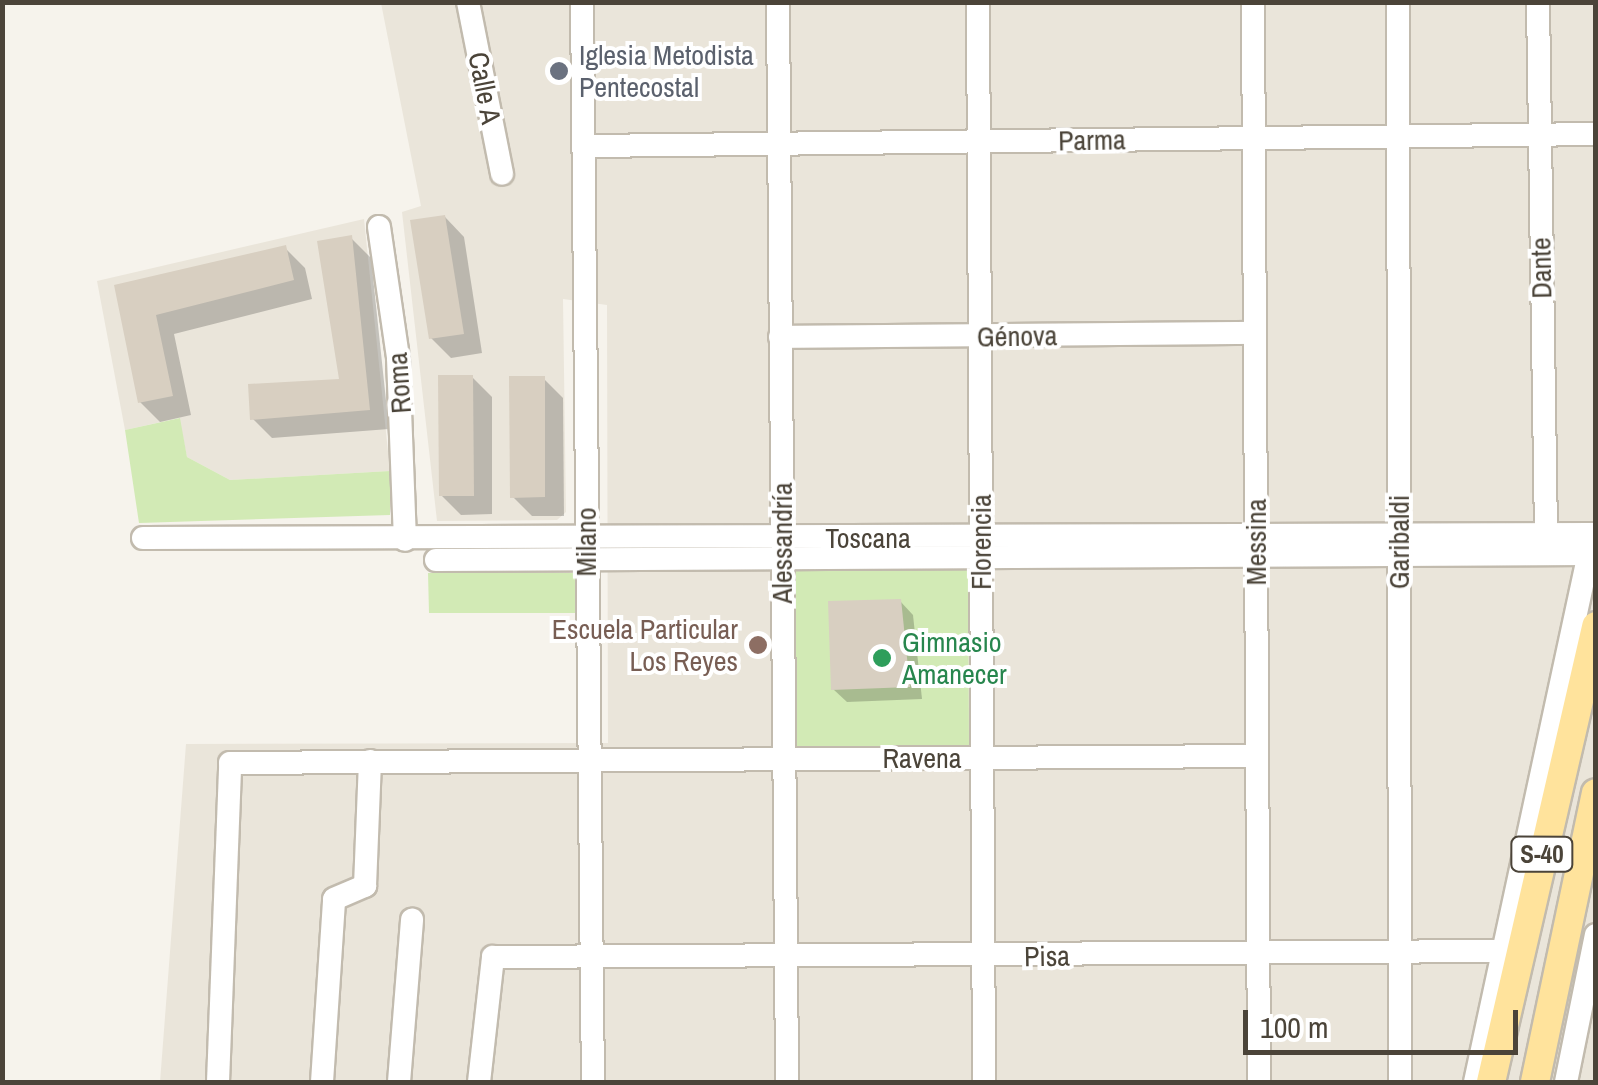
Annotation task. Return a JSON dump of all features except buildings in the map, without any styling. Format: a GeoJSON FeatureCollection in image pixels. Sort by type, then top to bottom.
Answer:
{"type":"FeatureCollection","features":[{"type":"Feature","properties":{"kind":"main road","name":"S-40"},"geometry":{"type":"LineString","coordinates":[[1491,1082],[1596,626]]}},
{"type":"Feature","properties":{"kind":"main road","name":"S-40"},"geometry":{"type":"LineString","coordinates":[[1535,1082],[1596,793]]}},
{"type":"Feature","properties":{"kind":"street","name":"Calle A"},"geometry":{"type":"LineString","coordinates":[[468,2],[502,174]]}},
{"type":"Feature","properties":{"kind":"street","name":"Alessandría"},"geometry":{"type":"LineString","coordinates":[[778,2],[787,1082]]}},
{"type":"Feature","properties":{"kind":"street","name":"Florencia"},"geometry":{"type":"LineString","coordinates":[[978,2],[984,1082]]}},
{"type":"Feature","properties":{"kind":"street","name":"Messina"},"geometry":{"type":"LineString","coordinates":[[1253,2],[1259,1082]]}},
{"type":"Feature","properties":{"kind":"street","name":"Garibaldi"},"geometry":{"type":"LineString","coordinates":[[1398,2],[1400,1082]]}},
{"type":"Feature","properties":{"kind":"street","name":"Dante"},"geometry":{"type":"LineString","coordinates":[[1538,2],[1546,534]]}},
{"type":"Feature","properties":{"kind":"street","name":"Milano"},"geometry":{"type":"LineString","coordinates":[[582,3],[588,146],[585,550],[593,1082]]}},
{"type":"Feature","properties":{"kind":"street","name":"Parma"},"geometry":{"type":"LineString","coordinates":[[588,146],[1596,134]]}},
{"type":"Feature","properties":{"kind":"street","name":"Roma"},"geometry":{"type":"LineString","coordinates":[[379,228],[398,358],[406,540]]}},
{"type":"Feature","properties":{"kind":"street","name":"Génova"},"geometry":{"type":"LineString","coordinates":[[780,337],[1254,333]]}},
{"type":"Feature","properties":{"kind":"street","name":"Toscana"},"geometry":{"type":"LineString","coordinates":[[1399,545],[1546,534],[1593,537]]}},
{"type":"Feature","properties":{"kind":"street","name":"Toscana"},"geometry":{"type":"LineString","coordinates":[[144,538],[406,540],[585,550],[1399,545],[1593,537]]}},
{"type":"Feature","properties":{"kind":"street"},"geometry":{"type":"LineString","coordinates":[[1475,1082],[1593,537]]}},
{"type":"Feature","properties":{"kind":"street","name":"Toscana"},"geometry":{"type":"LineString","coordinates":[[436,560],[585,550]]}},
{"type":"Feature","properties":{"kind":"street","name":"Ravena"},"geometry":{"type":"LineString","coordinates":[[218,1082],[230,762],[1258,756]]}},
{"type":"Feature","properties":{"kind":"street"},"geometry":{"type":"LineString","coordinates":[[322,1082],[334,899],[368,876],[370,761]]}},
{"type":"Feature","properties":{"kind":"street"},"geometry":{"type":"LineString","coordinates":[[399,1082],[412,920]]}},
{"type":"Feature","properties":{"kind":"street"},"geometry":{"type":"LineString","coordinates":[[1566,1082],[1596,935]]}},
{"type":"Feature","properties":{"kind":"street","name":"Pisa"},"geometry":{"type":"LineString","coordinates":[[478,1082],[494,957],[592,961],[1502,951]]}},
{"type":"Feature","properties":{"kind":"shaded area"},"geometry":{"type":"Polygon","coordinates":[[[381,3],[1595,3],[1595,1082],[160,1082],[186,744],[608,743],[607,305],[563,299],[566,512],[557,520],[437,521],[402,212],[421,206],[381,3]]]}},
{"type":"Feature","properties":{"kind":"shaded area"},"geometry":{"type":"Polygon","coordinates":[[[364,219],[390,471],[230,480],[187,457],[179,418],[125,430],[97,281],[364,219]]]}},
{"type":"Feature","properties":{"kind":"green space"},"geometry":{"type":"Polygon","coordinates":[[[180,418],[187,457],[230,480],[390,471],[390,515],[139,523],[125,430],[180,418]]]}},
{"type":"Feature","properties":{"kind":"green space","name":"Gimnasio Amanecer"},"geometry":{"type":"Polygon","coordinates":[[[968,567],[969,747],[796,748],[795,568],[968,567]]]}},
{"type":"Feature","properties":{"kind":"green space"},"geometry":{"type":"Polygon","coordinates":[[[428,573],[575,573],[581,613],[429,613],[428,573]]]}},
{"type":"Feature","properties":{"kind":"place","name":"Iglesia Metodista Pentecostal"},"geometry":{"type":"Point","coordinates":[559,71]}},
{"type":"Feature","properties":{"kind":"place","name":"Escuela Particular Los Reyes"},"geometry":{"type":"Point","coordinates":[758,645]}},
{"type":"Feature","properties":{"kind":"place","name":"Gimnasio Amanecer"},"geometry":{"type":"Point","coordinates":[882,658]}}]}
